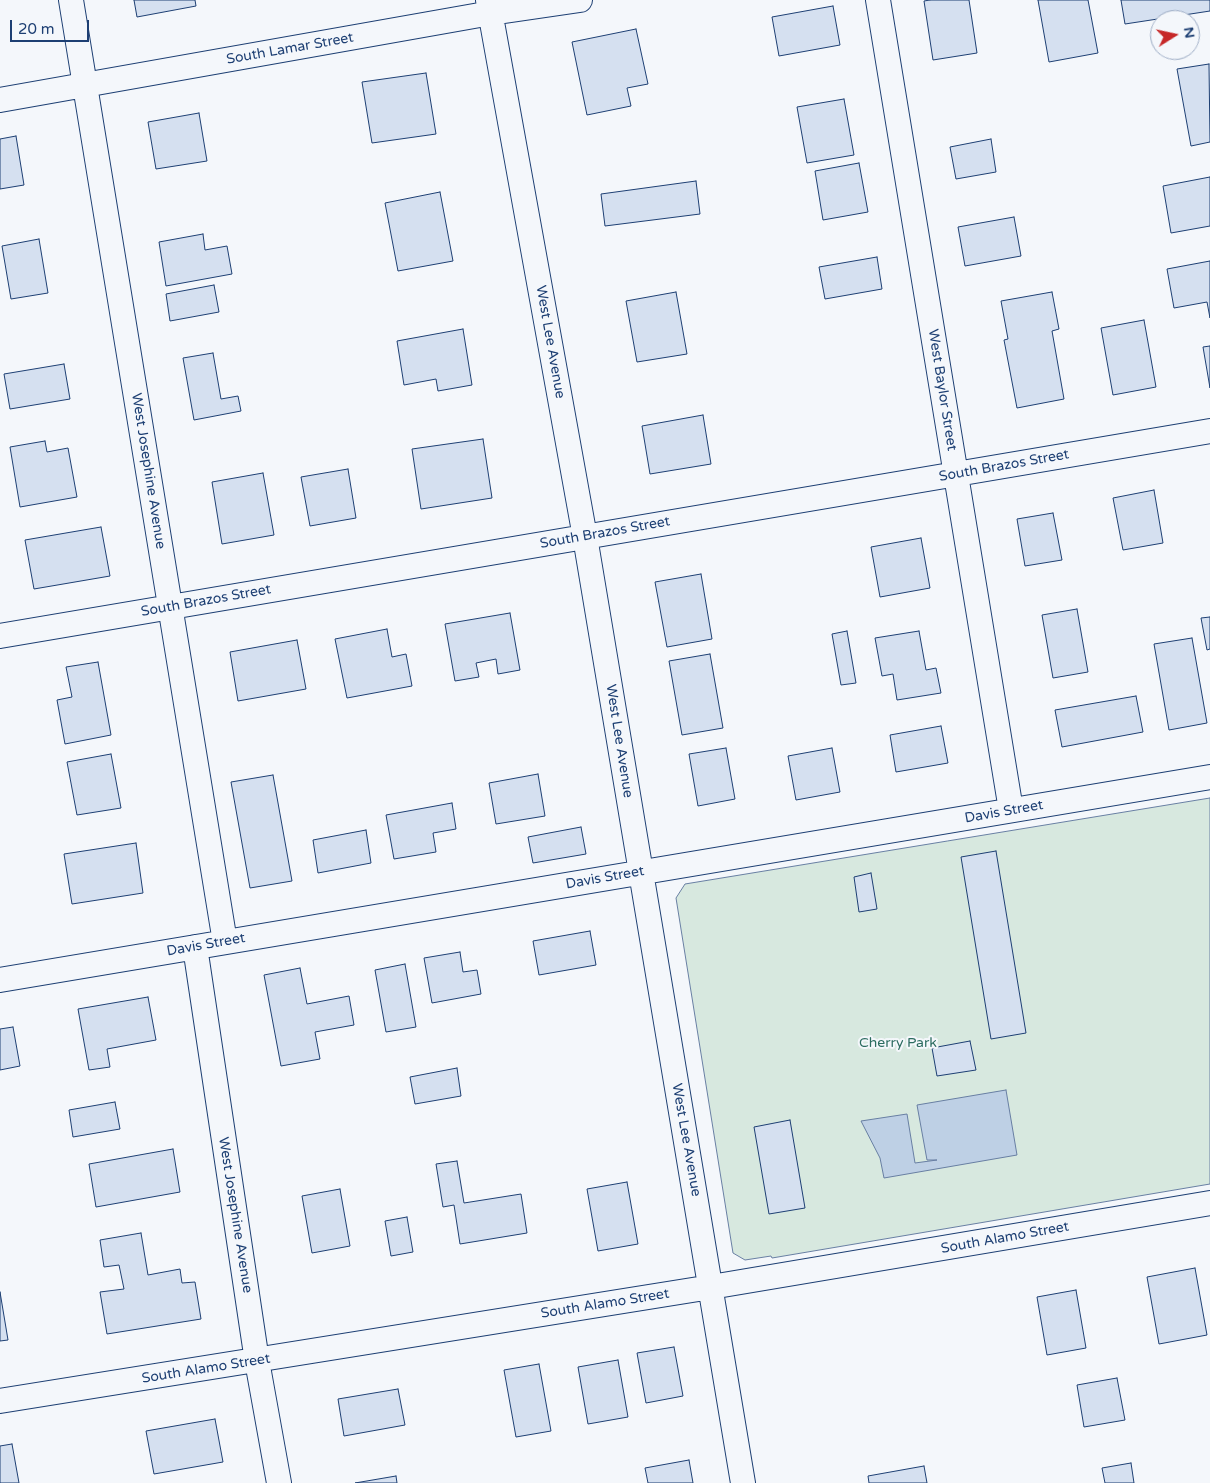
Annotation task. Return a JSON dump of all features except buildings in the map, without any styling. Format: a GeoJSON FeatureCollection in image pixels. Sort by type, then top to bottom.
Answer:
{"type":"FeatureCollection","features":[{"type":"Feature","properties":{"kind":"street","name":"West Josephine Avenue"},"geometry":{"type":"LineString","coordinates":[[71,0],[225,942]]}},
{"type":"Feature","properties":{"kind":"street","name":"South Lamar Street"},"geometry":{"type":"LineString","coordinates":[[0,100],[85,86],[489,7],[580,0]]}},
{"type":"Feature","properties":{"kind":"street","name":"West Baylor Street"},"geometry":{"type":"LineString","coordinates":[[878,0],[1011,810]]}},
{"type":"Feature","properties":{"kind":"street","name":"West Lee Avenue"},"geometry":{"type":"LineString","coordinates":[[489,7],[585,537],[743,1483]]}},
{"type":"Feature","properties":{"kind":"street","name":"South Brazos Street"},"geometry":{"type":"LineString","coordinates":[[0,636],[1210,431]]}},
{"type":"Feature","properties":{"kind":"street","name":"Davis Street"},"geometry":{"type":"LineString","coordinates":[[0,980],[1210,777]]}},
{"type":"Feature","properties":{"kind":"street","name":"West Josephine Avenue"},"geometry":{"type":"LineString","coordinates":[[195,947],[257,1361],[279,1483]]}},
{"type":"Feature","properties":{"kind":"street","name":"South Alamo Street"},"geometry":{"type":"LineString","coordinates":[[0,1401],[711,1287],[1210,1203]]}},
{"type":"Feature","properties":{"kind":"green space","name":"Cherry Park"},"geometry":{"type":"Polygon","coordinates":[[[1210,798],[1210,1184],[772,1258],[771,1256],[745,1260],[733,1253],[676,898],[685,884],[1210,798]]]}},
{"type":"Feature","properties":{"kind":"water"},"geometry":{"type":"Polygon","coordinates":[[[1006,1090],[1017,1155],[884,1178],[880,1158],[861,1121],[907,1114],[915,1163],[937,1160],[927,1160],[917,1105],[1006,1090]]]}}]}
